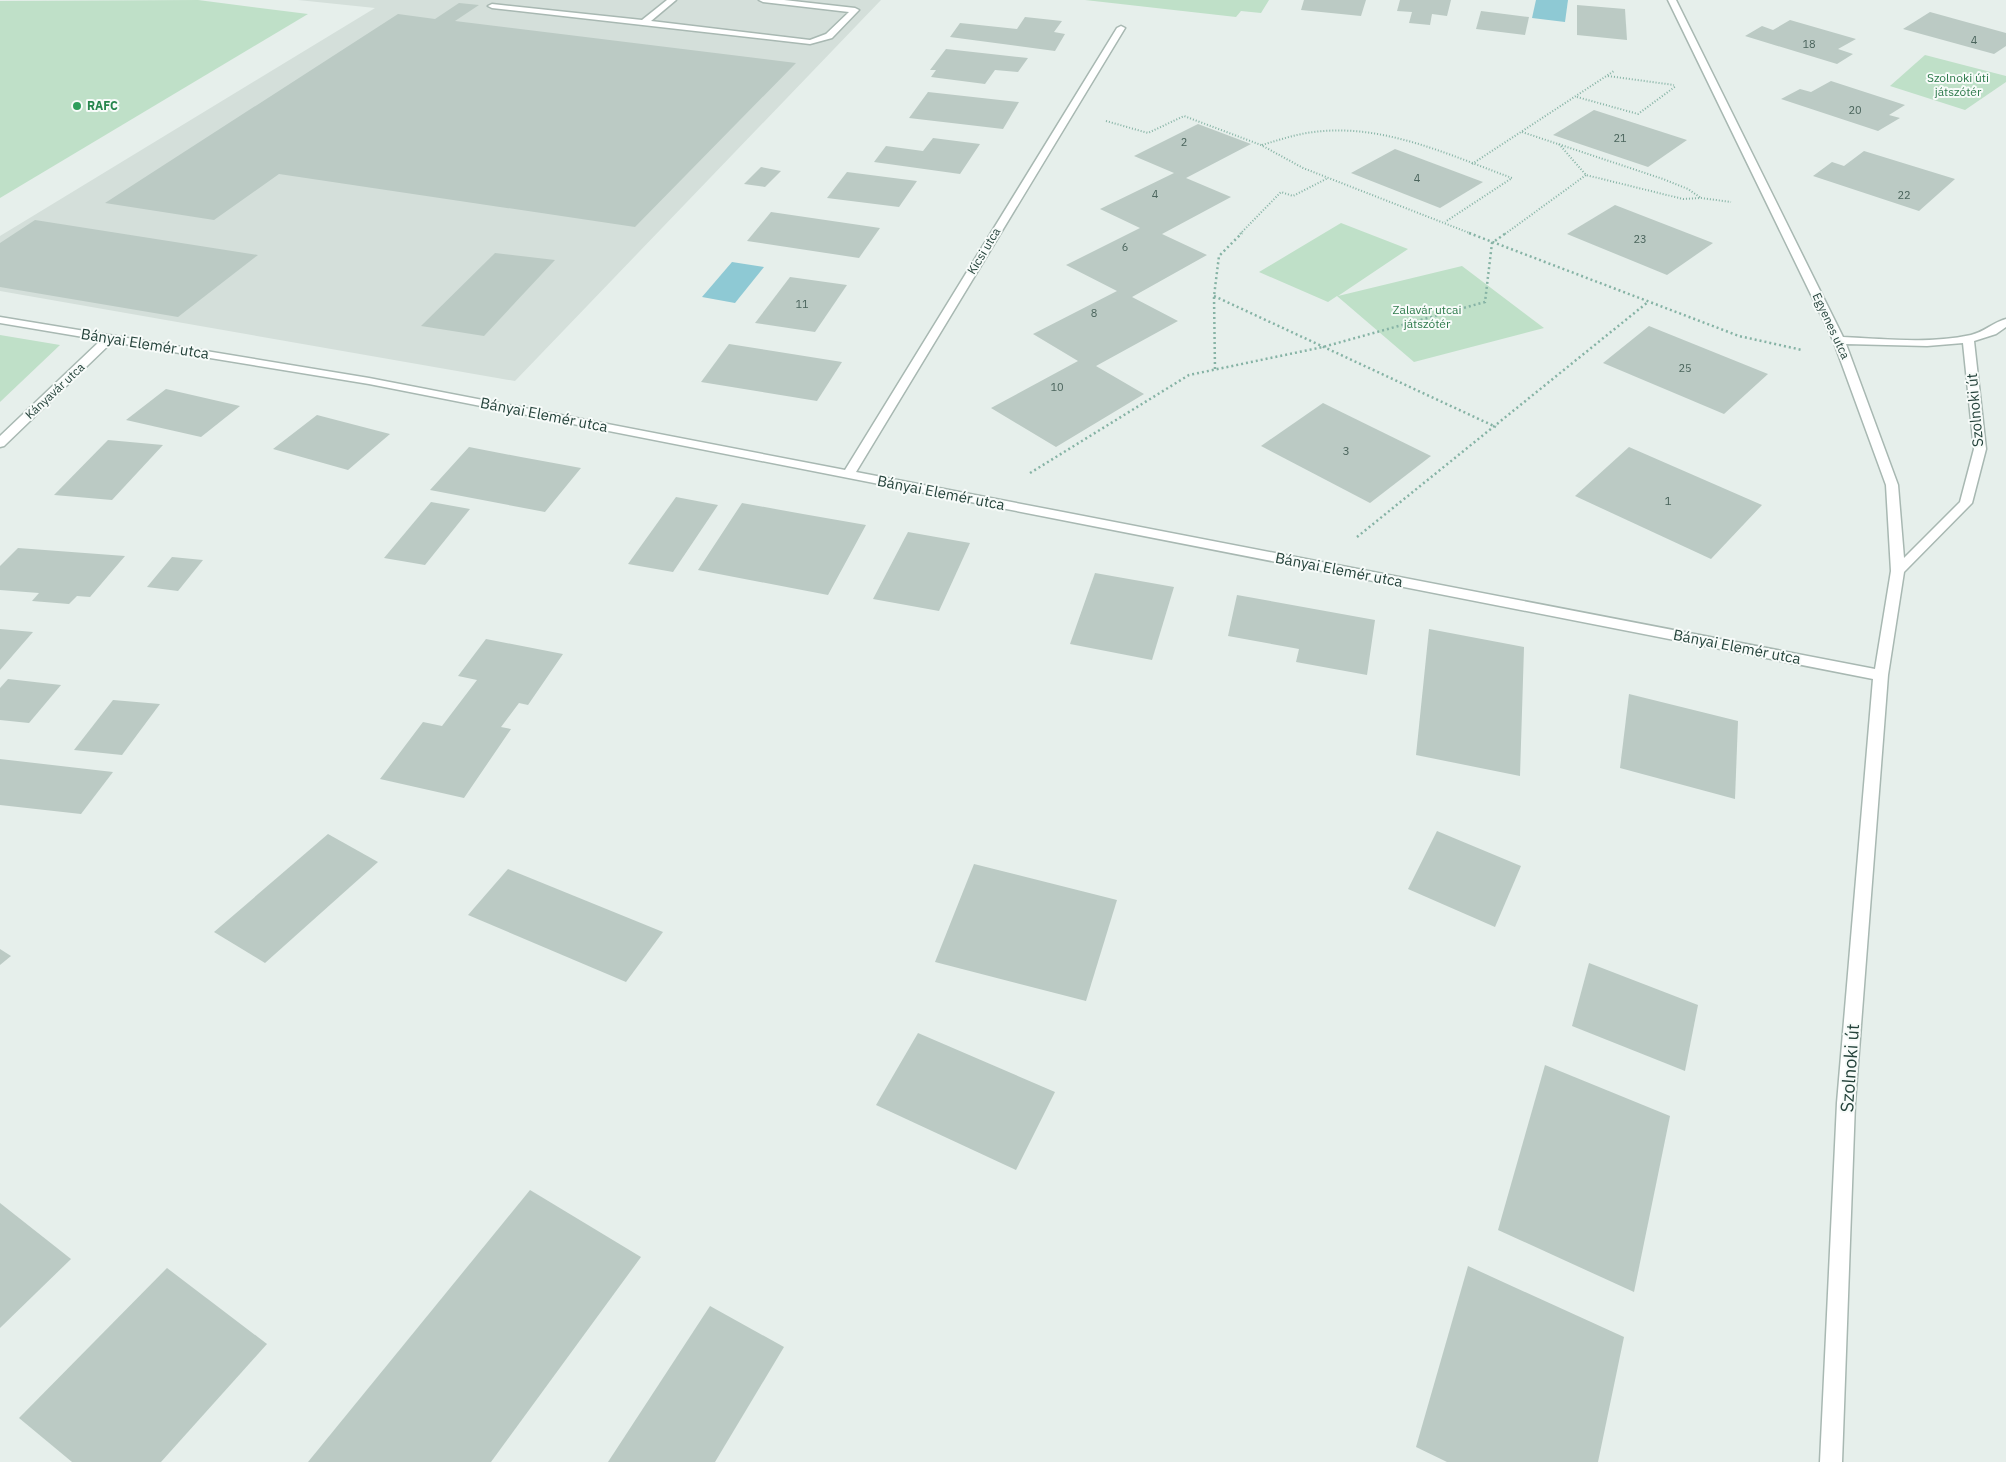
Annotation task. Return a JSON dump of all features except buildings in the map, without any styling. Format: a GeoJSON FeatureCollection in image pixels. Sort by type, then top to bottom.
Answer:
{"type":"FeatureCollection","features":[{"type":"Feature","properties":{"kind":"street"},"geometry":{"type":"LineString","coordinates":[[644,23],[672,0]]}},
{"type":"Feature","properties":{"kind":"street"},"geometry":{"type":"LineString","coordinates":[[492,6],[810,42],[829,36],[855,10],[763,0]]}},
{"type":"Feature","properties":{"kind":"street","name":"Egyenes utca"},"geometry":{"type":"LineString","coordinates":[[1672,0],[1839,340],[1892,485],[1898,571],[1881,675]]}},
{"type":"Feature","properties":{"kind":"street","name":"Kicsi utca"},"geometry":{"type":"LineString","coordinates":[[848,475],[1121,28]]}},
{"type":"Feature","properties":{"kind":"street","name":"Bányai Elemér utca"},"geometry":{"type":"LineString","coordinates":[[0,320],[369,381],[1881,675]]}},
{"type":"Feature","properties":{"kind":"street"},"geometry":{"type":"LineString","coordinates":[[1839,340],[1936,342],[1968,339],[1997,331],[2006,322]]}},
{"type":"Feature","properties":{"kind":"street","name":"Kányavár utca"},"geometry":{"type":"LineString","coordinates":[[0,443],[110,338]]}},
{"type":"Feature","properties":{"kind":"street","name":"Szolnoki út"},"geometry":{"type":"LineString","coordinates":[[1898,571],[1966,503],[1980,449],[1968,339]]}},
{"type":"Feature","properties":{"kind":"street","name":"Szolnoki út"},"geometry":{"type":"LineString","coordinates":[[1831,1462],[1846,1103],[1881,675]]}},
{"type":"Feature","properties":{"kind":"path"},"geometry":{"type":"LineString","coordinates":[[1472,164],[1614,71]]}},
{"type":"Feature","properties":{"kind":"path"},"geometry":{"type":"LineString","coordinates":[[1576,96],[1638,114],[1677,85],[1608,76]]}},
{"type":"Feature","properties":{"kind":"path"},"geometry":{"type":"LineString","coordinates":[[1070,110],[1148,133],[1184,116],[1261,145],[1302,168],[1445,222],[1492,243],[1739,336],[1847,360]]}},
{"type":"Feature","properties":{"kind":"path"},"geometry":{"type":"LineString","coordinates":[[1261,145],[1321,130],[1356,132],[1398,138],[1512,178],[1445,222]]}},
{"type":"Feature","properties":{"kind":"path"},"geometry":{"type":"LineString","coordinates":[[1522,132],[1676,183],[1701,198]]}},
{"type":"Feature","properties":{"kind":"path"},"geometry":{"type":"LineString","coordinates":[[1559,144],[1586,175],[1683,199],[1701,198],[1773,208]]}},
{"type":"Feature","properties":{"kind":"path"},"geometry":{"type":"LineString","coordinates":[[985,501],[1189,375],[1323,346],[1485,302],[1492,243],[1586,175]]}},
{"type":"Feature","properties":{"kind":"path"},"geometry":{"type":"LineString","coordinates":[[1215,368],[1214,296],[1219,256],[1281,192],[1292,196],[1328,178]]}},
{"type":"Feature","properties":{"kind":"path"},"geometry":{"type":"LineString","coordinates":[[1214,296],[1496,427]]}},
{"type":"Feature","properties":{"kind":"path"},"geometry":{"type":"LineString","coordinates":[[1320,566],[1496,427],[1648,301]]}},
{"type":"Feature","properties":{"kind":"shaded area"},"geometry":{"type":"Polygon","coordinates":[[[298,0],[881,0],[515,381],[0,291],[0,236],[375,8],[298,0]]]}},
{"type":"Feature","properties":{"kind":"green space","name":"RAFC"},"geometry":{"type":"Polygon","coordinates":[[[198,0],[308,14],[0,198],[0,1],[198,0]]]}},
{"type":"Feature","properties":{"kind":"green space"},"geometry":{"type":"Polygon","coordinates":[[[1085,0],[1269,0],[1261,13],[1241,11],[1236,17],[1085,0]]]}},
{"type":"Feature","properties":{"kind":"green space","name":"Szolnoki úti játszótér"},"geometry":{"type":"Polygon","coordinates":[[[1925,55],[2006,76],[2006,82],[1965,110],[1890,86],[1925,55]]]}},
{"type":"Feature","properties":{"kind":"green space","name":"Zalavár utcai játszótér"},"geometry":{"type":"Polygon","coordinates":[[[1341,223],[1408,249],[1338,296],[1462,266],[1544,328],[1414,362],[1337,296],[1328,302],[1259,272],[1341,223]]]}},
{"type":"Feature","properties":{"kind":"green space"},"geometry":{"type":"Polygon","coordinates":[[[0,335],[60,345],[0,402],[0,335]]]}},
{"type":"Feature","properties":{"kind":"water"},"geometry":{"type":"Polygon","coordinates":[[[1536,0],[1568,0],[1565,22],[1532,18],[1536,0]]]}},
{"type":"Feature","properties":{"kind":"water"},"geometry":{"type":"Polygon","coordinates":[[[732,262],[764,267],[735,303],[702,297],[732,262]]]}},
{"type":"Feature","properties":{"kind":"place","name":"RAFC"},"geometry":{"type":"Point","coordinates":[77,106]}}]}
